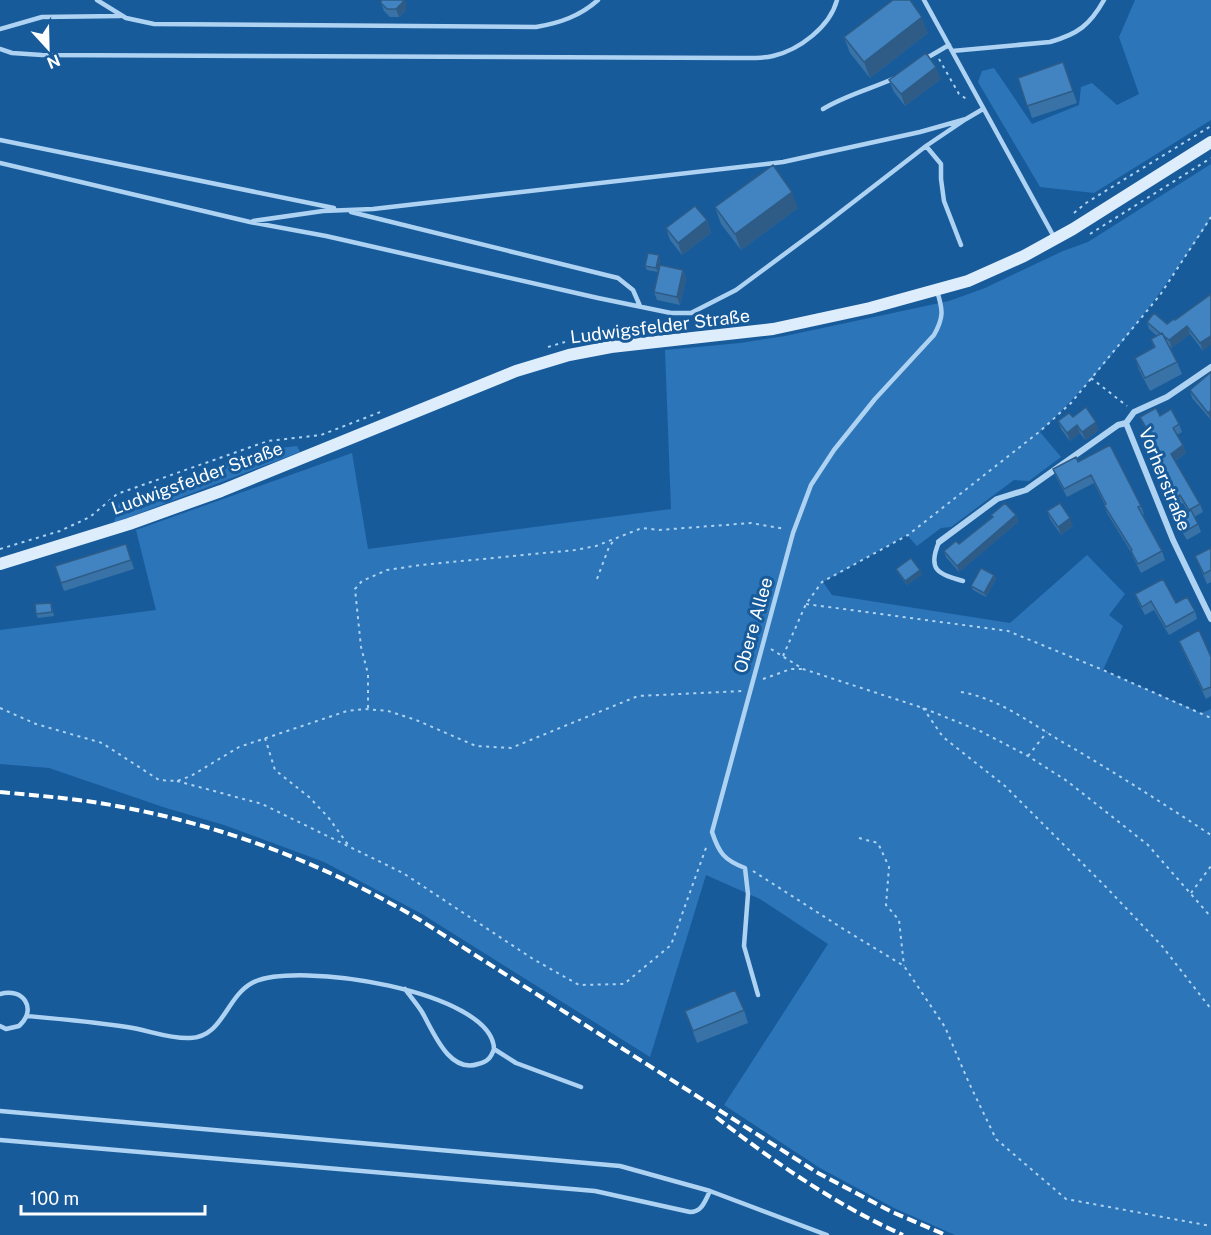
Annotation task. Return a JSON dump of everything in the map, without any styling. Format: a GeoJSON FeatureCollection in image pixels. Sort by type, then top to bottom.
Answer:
{"type":"FeatureCollection","features":[{"type":"Feature","properties":{"kind":"street","name":"Ludwigsfelder Straße"},"geometry":{"type":"LineString","coordinates":[[0,564],[129,524],[220,491],[506,375],[548,361],[611,347],[773,329],[937,291],[998,269],[1056,239],[1211,142]]}},
{"type":"Feature","properties":{"kind":"street"},"geometry":{"type":"LineString","coordinates":[[1126,423],[1134,412],[1167,397],[1211,367]]}},
{"type":"Feature","properties":{"kind":"street","name":"Vorherstraße"},"geometry":{"type":"LineString","coordinates":[[939,542],[997,499],[1026,490],[1118,425],[1126,423],[1173,540],[1208,603],[1211,619]]}},
{"type":"Feature","properties":{"kind":"lane"},"geometry":{"type":"LineString","coordinates":[[97,0],[123,16]]}},
{"type":"Feature","properties":{"kind":"lane"},"geometry":{"type":"LineString","coordinates":[[0,29],[42,17],[123,16],[154,24],[536,27],[562,22],[590,7],[598,0]]}},
{"type":"Feature","properties":{"kind":"lane"},"geometry":{"type":"LineString","coordinates":[[1,50],[12,53],[54,55],[723,58],[772,56],[801,45],[824,24],[837,0]]}},
{"type":"Feature","properties":{"kind":"lane"},"geometry":{"type":"LineString","coordinates":[[924,0],[1056,239]]}},
{"type":"Feature","properties":{"kind":"lane"},"geometry":{"type":"LineString","coordinates":[[952,51],[1050,42],[1066,37],[1085,27],[1104,0]]}},
{"type":"Feature","properties":{"kind":"lane"},"geometry":{"type":"LineString","coordinates":[[915,65],[949,45]]}},
{"type":"Feature","properties":{"kind":"lane"},"geometry":{"type":"LineString","coordinates":[[824,109],[905,71]]}},
{"type":"Feature","properties":{"kind":"lane"},"geometry":{"type":"LineString","coordinates":[[0,164],[250,222],[326,236],[671,313],[690,313],[736,290],[926,146],[983,109]]}},
{"type":"Feature","properties":{"kind":"lane"},"geometry":{"type":"LineString","coordinates":[[250,222],[323,211],[384,208],[783,162],[920,132],[966,118]]}},
{"type":"Feature","properties":{"kind":"lane"},"geometry":{"type":"LineString","coordinates":[[0,140],[343,210],[618,278],[633,290],[640,306]]}},
{"type":"Feature","properties":{"kind":"lane"},"geometry":{"type":"LineString","coordinates":[[926,146],[941,164],[944,201],[961,245]]}},
{"type":"Feature","properties":{"kind":"lane","name":"Obere Allee"},"geometry":{"type":"LineString","coordinates":[[712,832],[748,691],[762,649],[793,533],[811,485],[834,450],[875,399],[934,334],[943,313],[937,291]]}},
{"type":"Feature","properties":{"kind":"lane"},"geometry":{"type":"LineString","coordinates":[[939,542],[934,554],[935,568],[941,575],[963,581]]}},
{"type":"Feature","properties":{"kind":"lane"},"geometry":{"type":"LineString","coordinates":[[712,832],[717,848],[728,862],[745,868],[748,894],[744,946],[758,995]]}},
{"type":"Feature","properties":{"kind":"lane"},"geometry":{"type":"LineString","coordinates":[[27,1016],[127,1027],[173,1037],[191,1038],[216,1028],[239,993],[252,983],[274,976],[338,977],[405,989],[437,1000],[472,1018],[489,1033],[494,1042],[491,1057],[473,1066],[460,1064],[446,1053],[405,989]]}},
{"type":"Feature","properties":{"kind":"lane"},"geometry":{"type":"LineString","coordinates":[[0,994],[17,993],[28,1007],[27,1016],[19,1026],[6,1029],[0,1026]]}},
{"type":"Feature","properties":{"kind":"lane"},"geometry":{"type":"LineString","coordinates":[[494,1049],[516,1063],[581,1087]]}},
{"type":"Feature","properties":{"kind":"lane"},"geometry":{"type":"LineString","coordinates":[[0,1111],[620,1166],[710,1191],[827,1235]]}},
{"type":"Feature","properties":{"kind":"lane"},"geometry":{"type":"LineString","coordinates":[[0,1140],[596,1191],[690,1212],[700,1209],[710,1191]]}},
{"type":"Feature","properties":{"kind":"path"},"geometry":{"type":"LineString","coordinates":[[935,52],[959,94],[983,109]]}},
{"type":"Feature","properties":{"kind":"path"},"geometry":{"type":"LineString","coordinates":[[1069,217],[1086,203],[1210,128]]}},
{"type":"Feature","properties":{"kind":"path"},"geometry":{"type":"LineString","coordinates":[[783,656],[806,604],[822,582],[908,535],[1040,432],[1071,403],[1160,295],[1211,217]]}},
{"type":"Feature","properties":{"kind":"path"},"geometry":{"type":"LineString","coordinates":[[1091,378],[1134,412]]}},
{"type":"Feature","properties":{"kind":"path"},"geometry":{"type":"LineString","coordinates":[[368,709],[368,674],[361,647],[355,589],[362,581],[387,570],[575,550],[614,540],[642,528],[659,530],[751,523],[784,529],[793,533]]}},
{"type":"Feature","properties":{"kind":"path"},"geometry":{"type":"LineString","coordinates":[[597,579],[614,540]]}},
{"type":"Feature","properties":{"kind":"path"},"geometry":{"type":"LineString","coordinates":[[806,604],[1008,631],[1211,718]]}},
{"type":"Feature","properties":{"kind":"path"},"geometry":{"type":"LineString","coordinates":[[762,649],[772,649],[803,669],[923,708],[980,731],[1028,756],[1067,781],[1148,845],[1211,916]]}},
{"type":"Feature","properties":{"kind":"path"},"geometry":{"type":"LineString","coordinates":[[752,680],[764,679],[791,669],[803,669]]}},
{"type":"Feature","properties":{"kind":"path"},"geometry":{"type":"LineString","coordinates":[[177,781],[191,776],[239,747],[331,714],[368,709],[388,711],[416,720],[476,746],[511,748],[638,696],[748,691]]}},
{"type":"Feature","properties":{"kind":"path"},"geometry":{"type":"LineString","coordinates":[[961,692],[978,695],[1015,713],[1138,786],[1211,835]]}},
{"type":"Feature","properties":{"kind":"path"},"geometry":{"type":"LineString","coordinates":[[0,708],[36,724],[102,742],[159,780],[177,781],[262,804],[403,873],[533,959],[579,985],[624,984],[671,945],[712,832]]}},
{"type":"Feature","properties":{"kind":"path"},"geometry":{"type":"LineString","coordinates":[[923,708],[943,737],[1005,786],[1105,886],[1162,946],[1211,1009]]}},
{"type":"Feature","properties":{"kind":"path"},"geometry":{"type":"LineString","coordinates":[[1028,756],[1047,732]]}},
{"type":"Feature","properties":{"kind":"path"},"geometry":{"type":"LineString","coordinates":[[265,738],[275,770],[309,797],[328,817],[351,849]]}},
{"type":"Feature","properties":{"kind":"path"},"geometry":{"type":"LineString","coordinates":[[859,838],[878,843],[889,867],[886,905],[899,920],[904,966]]}},
{"type":"Feature","properties":{"kind":"path"},"geometry":{"type":"LineString","coordinates":[[1190,893],[1211,866]]}},
{"type":"Feature","properties":{"kind":"path"},"geometry":{"type":"LineString","coordinates":[[745,868],[754,871],[904,966],[945,1027],[996,1139],[1066,1199],[1211,1226]]}},
{"type":"Feature","properties":{"kind":"shaded area"},"geometry":{"type":"Polygon","coordinates":[[[1135,0],[1211,0],[1211,120],[1094,193],[1040,187],[978,82],[982,71],[994,68],[1032,124],[1079,105],[1081,87],[1092,83],[1117,105],[1139,94],[1119,37],[1135,0]]]}},
{"type":"Feature","properties":{"kind":"shaded area"},"geometry":{"type":"Polygon","coordinates":[[[1211,164],[1211,217],[1206,226],[1129,334],[1086,385],[1040,432],[1061,457],[1029,481],[1014,480],[951,527],[941,528],[917,546],[907,535],[823,582],[832,595],[1010,623],[1087,555],[1125,594],[1109,615],[1123,626],[1103,670],[1201,713],[1211,709],[1211,1235],[955,1235],[894,1208],[820,1168],[724,1105],[828,944],[760,899],[706,875],[650,1057],[422,914],[324,862],[224,825],[49,768],[0,764],[0,630],[156,610],[136,530],[352,453],[368,549],[671,509],[665,350],[785,336],[949,301],[985,288],[1063,251],[1088,242],[1211,164]]]}},
{"type":"Feature","properties":{"kind":"shaded area"},"geometry":{"type":"Polygon","coordinates":[[[297,446],[300,452],[114,523],[119,502],[262,450],[297,446]]]}},
{"type":"Feature","properties":{"kind":"building"},"geometry":{"type":"Polygon","coordinates":[[[381,0],[403,0],[403,2],[396,9],[387,9],[381,0]]]}},
{"type":"Feature","properties":{"kind":"building"},"geometry":{"type":"Polygon","coordinates":[[[893,0],[910,0],[922,17],[864,62],[844,37],[893,0]]]}},
{"type":"Feature","properties":{"kind":"building"},"geometry":{"type":"Polygon","coordinates":[[[926,53],[936,67],[901,94],[889,80],[926,53]]]}},
{"type":"Feature","properties":{"kind":"building"},"geometry":{"type":"Polygon","coordinates":[[[1063,62],[1073,91],[1027,106],[1018,78],[1063,62]]]}},
{"type":"Feature","properties":{"kind":"building"},"geometry":{"type":"Polygon","coordinates":[[[773,165],[792,192],[735,234],[715,207],[773,165]]]}},
{"type":"Feature","properties":{"kind":"building"},"geometry":{"type":"Polygon","coordinates":[[[695,206],[707,220],[678,243],[666,228],[695,206]]]}},
{"type":"Feature","properties":{"kind":"building"},"geometry":{"type":"Polygon","coordinates":[[[648,253],[659,255],[656,268],[645,266],[648,253]]]}},
{"type":"Feature","properties":{"kind":"building"},"geometry":{"type":"Polygon","coordinates":[[[660,265],[683,270],[677,297],[654,292],[660,265]]]}},
{"type":"Feature","properties":{"kind":"building"},"geometry":{"type":"Polygon","coordinates":[[[1211,294],[1211,336],[1200,343],[1187,326],[1169,340],[1147,322],[1154,313],[1167,324],[1211,294]]]}},
{"type":"Feature","properties":{"kind":"building"},"geometry":{"type":"Polygon","coordinates":[[[1162,333],[1177,362],[1145,378],[1135,358],[1155,347],[1151,339],[1162,333]]]}},
{"type":"Feature","properties":{"kind":"building"},"geometry":{"type":"Polygon","coordinates":[[[1211,372],[1211,410],[1208,413],[1190,390],[1211,372]]]}},
{"type":"Feature","properties":{"kind":"building"},"geometry":{"type":"Polygon","coordinates":[[[1086,407],[1096,422],[1082,432],[1077,425],[1067,433],[1058,421],[1069,413],[1073,417],[1086,407]]]}},
{"type":"Feature","properties":{"kind":"building"},"geometry":{"type":"Polygon","coordinates":[[[1156,408],[1160,416],[1171,409],[1179,424],[1173,428],[1183,445],[1171,454],[1200,504],[1189,510],[1180,495],[1174,499],[1166,485],[1172,482],[1155,455],[1160,452],[1140,417],[1156,408]]]}},
{"type":"Feature","properties":{"kind":"building"},"geometry":{"type":"Polygon","coordinates":[[[1110,445],[1141,506],[1138,507],[1162,551],[1138,564],[1104,505],[1106,504],[1091,475],[1064,489],[1053,469],[1076,457],[1078,462],[1110,445]]]}},
{"type":"Feature","properties":{"kind":"building"},"geometry":{"type":"Polygon","coordinates":[[[1005,503],[1016,515],[957,566],[944,551],[956,541],[959,544],[993,517],[991,515],[1005,503]]]}},
{"type":"Feature","properties":{"kind":"building"},"geometry":{"type":"Polygon","coordinates":[[[1060,503],[1070,518],[1058,527],[1047,511],[1060,503]]]}},
{"type":"Feature","properties":{"kind":"building"},"geometry":{"type":"Polygon","coordinates":[[[1191,510],[1198,524],[1184,532],[1176,519],[1191,510]]]}},
{"type":"Feature","properties":{"kind":"building"},"geometry":{"type":"Polygon","coordinates":[[[126,544],[131,560],[61,583],[55,566],[126,544]]]}},
{"type":"Feature","properties":{"kind":"building"},"geometry":{"type":"Polygon","coordinates":[[[1211,548],[1211,570],[1204,574],[1195,556],[1211,548]]]}},
{"type":"Feature","properties":{"kind":"building"},"geometry":{"type":"Polygon","coordinates":[[[911,558],[920,570],[905,581],[896,569],[911,558]]]}},
{"type":"Feature","properties":{"kind":"building"},"geometry":{"type":"Polygon","coordinates":[[[981,568],[994,575],[984,593],[971,586],[981,568]]]}},
{"type":"Feature","properties":{"kind":"building"},"geometry":{"type":"Polygon","coordinates":[[[1163,579],[1176,603],[1187,597],[1195,611],[1166,627],[1151,601],[1142,607],[1135,594],[1163,579]]]}},
{"type":"Feature","properties":{"kind":"building"},"geometry":{"type":"Polygon","coordinates":[[[51,603],[52,612],[36,614],[35,604],[51,603]]]}},
{"type":"Feature","properties":{"kind":"building"},"geometry":{"type":"Polygon","coordinates":[[[1199,630],[1211,657],[1211,687],[1203,690],[1179,641],[1199,630]]]}},
{"type":"Feature","properties":{"kind":"building"},"geometry":{"type":"Polygon","coordinates":[[[735,990],[744,1010],[693,1031],[685,1011],[735,990]]]}},
{"type":"Feature","properties":{"kind":"railway"},"geometry":{"type":"LineString","coordinates":[[0,792],[92,802],[161,815],[238,837],[313,865],[420,920],[818,1173],[892,1212],[946,1235]]}},
{"type":"Feature","properties":{"kind":"railway"},"geometry":{"type":"LineString","coordinates":[[716,1117],[806,1182],[903,1235]]}}]}
